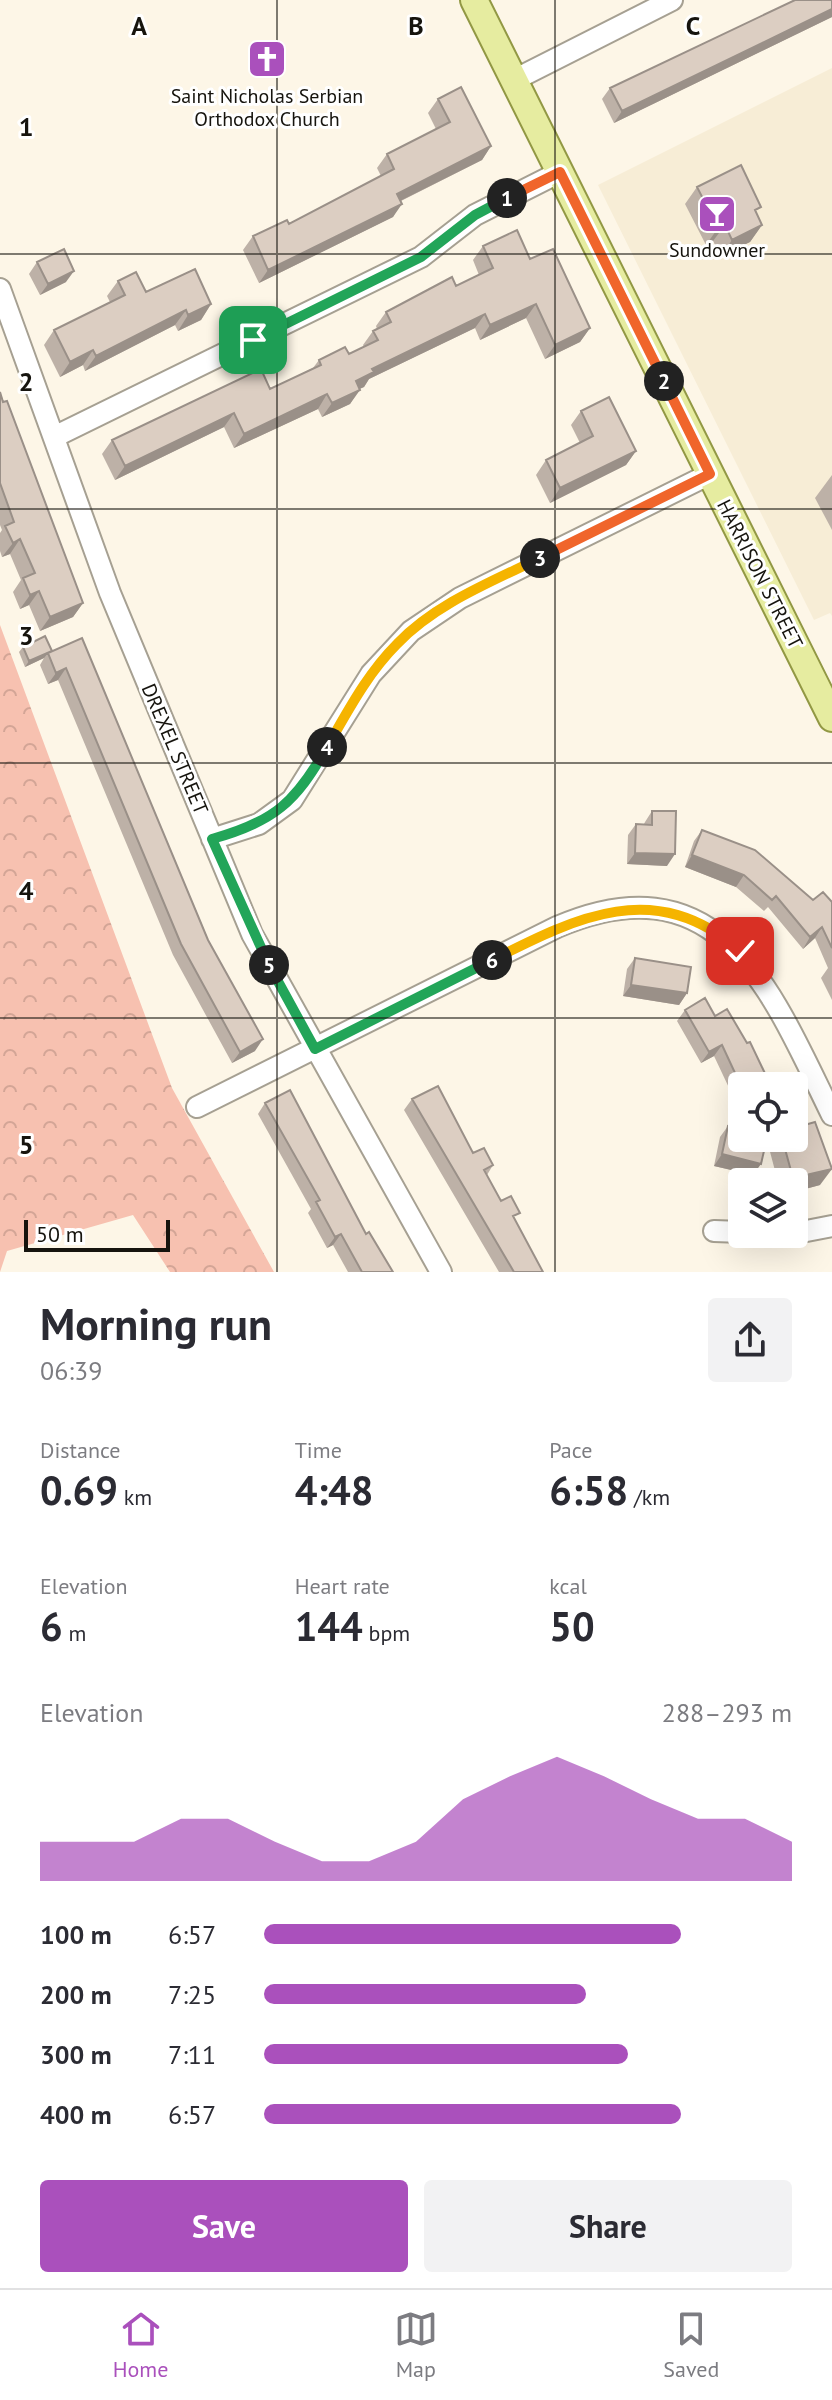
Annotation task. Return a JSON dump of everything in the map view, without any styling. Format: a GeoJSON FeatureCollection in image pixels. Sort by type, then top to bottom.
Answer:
{"type":"FeatureCollection","features":[{"type":"Feature","properties":{"kind":"main road","name":"HARRISON STREET"},"geometry":{"type":"LineString","coordinates":[[474,0],[832,718]]}},
{"type":"Feature","properties":{"kind":"street"},"geometry":{"type":"LineString","coordinates":[[514,80],[672,0]]}},
{"type":"Feature","properties":{"kind":"street"},"geometry":{"type":"LineString","coordinates":[[54,437],[421,257],[475,215],[560,172]]}},
{"type":"Feature","properties":{"kind":"street","name":"DREXEL STREET"},"geometry":{"type":"LineString","coordinates":[[0,289],[110,593],[252,934],[441,1272]]}},
{"type":"Feature","properties":{"kind":"street"},"geometry":{"type":"LineString","coordinates":[[212,839],[259,824],[292,800],[371,674],[411,631],[460,598],[710,474]]}},
{"type":"Feature","properties":{"kind":"street"},"geometry":{"type":"LineString","coordinates":[[197,1107],[577,919],[628,909],[683,917],[722,936],[763,980],[832,1115]]}},
{"type":"Feature","properties":{"kind":"street"},"geometry":{"type":"LineString","coordinates":[[808,1231],[832,1226]]}},
{"type":"Feature","properties":{"kind":"street"},"geometry":{"type":"LineString","coordinates":[[714,1231],[728,1232]]}},
{"type":"Feature","properties":{"kind":"shaded area"},"geometry":{"type":"Polygon","coordinates":[[[832,68],[832,616],[830,613],[814,620],[598,185],[832,68]]]}},
{"type":"Feature","properties":{"kind":"green space"},"geometry":{"type":"Polygon","coordinates":[[[0,625],[172,1088],[274,1272],[170,1272],[133,1215],[7,1251],[0,1272],[0,625]]]}},
{"type":"Feature","properties":{"kind":"building"},"geometry":{"type":"Polygon","coordinates":[[[795,0],[832,0],[832,9],[622,111],[610,88],[795,0]]]}},
{"type":"Feature","properties":{"kind":"building"},"geometry":{"type":"Polygon","coordinates":[[[461,87],[491,146],[397,194],[402,204],[268,270],[253,236],[287,220],[289,224],[394,169],[387,154],[450,122],[438,99],[461,87]]]}},
{"type":"Feature","properties":{"kind":"building"},"geometry":{"type":"Polygon","coordinates":[[[741,165],[761,207],[755,210],[762,225],[732,240],[725,225],[718,228],[697,187],[741,165]]]}},
{"type":"Feature","properties":{"kind":"building"},"geometry":{"type":"Polygon","coordinates":[[[517,230],[530,259],[553,249],[590,328],[555,345],[536,304],[490,325],[485,314],[372,369],[374,372],[356,381],[360,390],[332,403],[327,394],[244,434],[234,413],[125,466],[112,440],[261,369],[270,389],[321,365],[319,360],[345,347],[349,354],[378,340],[373,331],[391,322],[386,312],[452,277],[456,286],[493,268],[483,246],[517,230]]]}},
{"type":"Feature","properties":{"kind":"building"},"geometry":{"type":"Polygon","coordinates":[[[64,249],[74,271],[48,284],[37,262],[64,249]]]}},
{"type":"Feature","properties":{"kind":"building"},"geometry":{"type":"Polygon","coordinates":[[[195,269],[211,304],[188,315],[186,310],[96,356],[93,350],[70,362],[54,330],[125,295],[118,281],[136,272],[146,292],[195,269]]]}},
{"type":"Feature","properties":{"kind":"building"},"geometry":{"type":"Polygon","coordinates":[[[0,392],[3,402],[7,401],[83,603],[50,617],[39,591],[30,595],[23,578],[35,573],[20,539],[13,543],[5,526],[14,522],[0,483],[0,392]]]}},
{"type":"Feature","properties":{"kind":"building"},"geometry":{"type":"Polygon","coordinates":[[[609,397],[636,451],[560,488],[546,460],[593,436],[581,411],[609,397]]]}},
{"type":"Feature","properties":{"kind":"building"},"geometry":{"type":"Polygon","coordinates":[[[45,636],[52,651],[29,661],[23,647],[45,636]]]}},
{"type":"Feature","properties":{"kind":"building"},"geometry":{"type":"Polygon","coordinates":[[[82,638],[208,940],[263,1039],[240,1052],[181,944],[66,668],[56,673],[48,653],[82,638]]]}},
{"type":"Feature","properties":{"kind":"building"},"geometry":{"type":"Polygon","coordinates":[[[652,811],[676,811],[675,854],[635,853],[636,824],[652,825],[652,811]]]}},
{"type":"Feature","properties":{"kind":"building"},"geometry":{"type":"Polygon","coordinates":[[[702,830],[755,850],[813,900],[823,892],[832,902],[832,948],[822,927],[810,937],[776,896],[772,900],[744,875],[692,855],[702,830]]]}},
{"type":"Feature","properties":{"kind":"building"},"geometry":{"type":"Polygon","coordinates":[[[635,958],[691,967],[687,993],[631,985],[635,958]]]}},
{"type":"Feature","properties":{"kind":"building"},"geometry":{"type":"Polygon","coordinates":[[[705,998],[715,1016],[727,1009],[747,1043],[750,1042],[764,1072],[735,1072],[722,1045],[709,1052],[685,1010],[705,998]]]}},
{"type":"Feature","properties":{"kind":"building"},"geometry":{"type":"Polygon","coordinates":[[[438,1086],[473,1153],[484,1148],[493,1165],[484,1170],[501,1201],[511,1196],[520,1213],[513,1216],[543,1272],[514,1272],[412,1099],[438,1086]]]}},
{"type":"Feature","properties":{"kind":"building"},"geometry":{"type":"Polygon","coordinates":[[[290,1090],[366,1234],[369,1232],[393,1272],[362,1272],[341,1234],[335,1237],[316,1202],[320,1200],[265,1103],[290,1090]]]}},
{"type":"Feature","properties":{"kind":"building"},"geometry":{"type":"Polygon","coordinates":[[[815,1122],[832,1169],[808,1175],[808,1168],[790,1168],[786,1152],[808,1152],[808,1124],[815,1122]]]}},
{"type":"Feature","properties":{"kind":"building"},"geometry":{"type":"Polygon","coordinates":[[[728,1126],[728,1152],[764,1152],[761,1164],[722,1154],[728,1126]]]}},
{"type":"Feature","properties":{"kind":"place","name":"Saint Nicholas Serbian Orthodox Church"},"geometry":{"type":"Point","coordinates":[267,59]}},
{"type":"Feature","properties":{"kind":"place","name":"Sundowner"},"geometry":{"type":"Point","coordinates":[717,214]}},
{"type":"Feature","properties":{"kind":"route"},"geometry":{"type":"LineString","coordinates":[[253,340],[421,257],[475,215],[560,172],[710,474],[460,598],[411,631],[371,674],[316,768],[292,800],[277,814],[259,824],[212,839],[252,934],[315,1049],[557,927],[600,912],[652,910],[683,917],[702,924],[740,951]]}}]}
